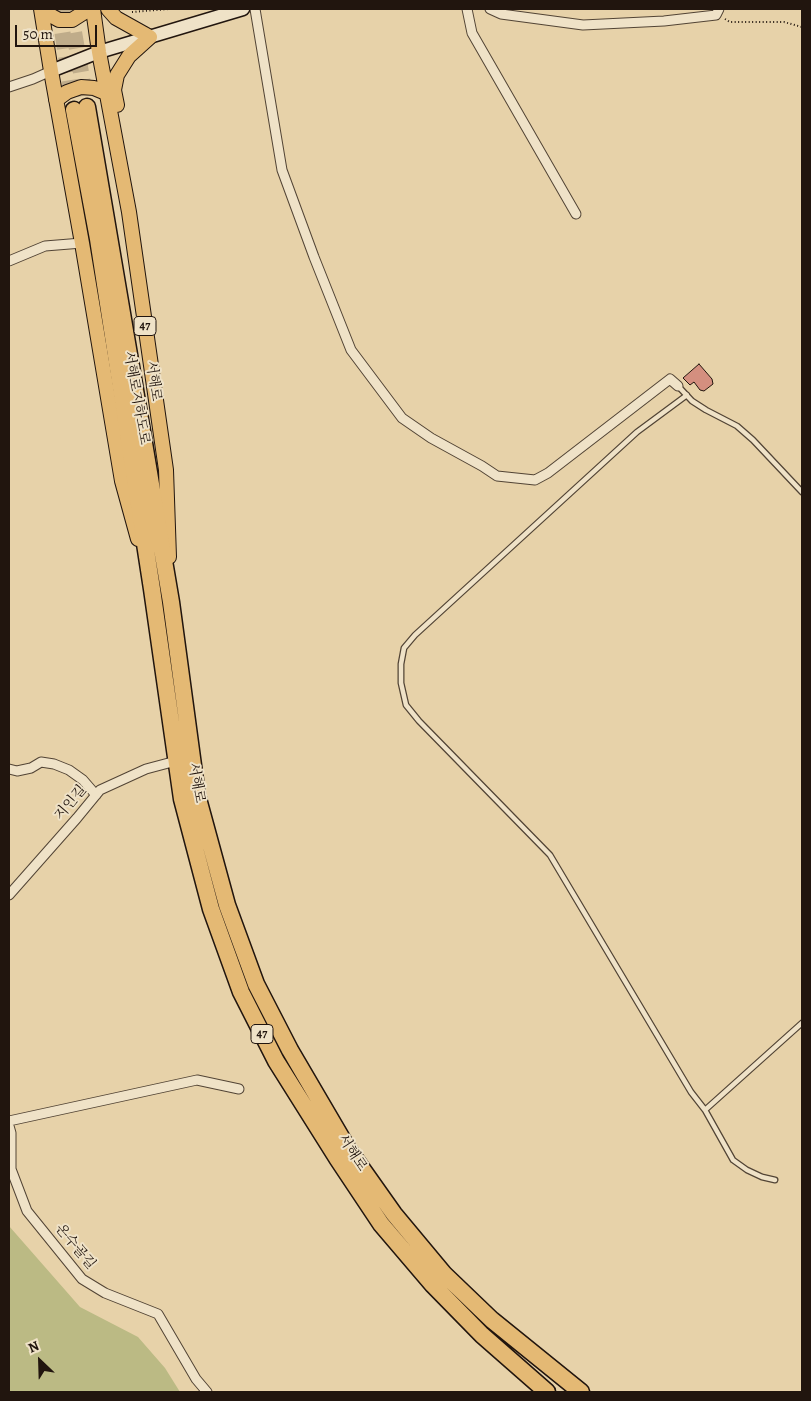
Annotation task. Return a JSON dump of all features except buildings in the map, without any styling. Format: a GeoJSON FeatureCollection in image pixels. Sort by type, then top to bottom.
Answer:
{"type":"FeatureCollection","features":[{"type":"Feature","properties":{"kind":"highway","name":"서해로지하도로"},"geometry":{"type":"LineString","coordinates":[[152,589],[98,239],[81,108],[171,602]]}},
{"type":"Feature","properties":{"kind":"highway","name":"서해로"},"geometry":{"type":"LineString","coordinates":[[152,589],[182,799],[211,909],[241,992],[276,1061],[381,1224],[433,1285],[489,1341],[547,1392]]}},
{"type":"Feature","properties":{"kind":"highway","name":"서해로"},"geometry":{"type":"LineString","coordinates":[[171,602],[197,795],[226,905],[256,984],[290,1050],[348,1149],[394,1214],[444,1274],[492,1320],[581,1392]]}},
{"type":"Feature","properties":{"kind":"main road"},"geometry":{"type":"LineString","coordinates":[[42,9],[59,20],[72,20],[86,9]]}},
{"type":"Feature","properties":{"kind":"main road","name":"47"},"geometry":{"type":"LineString","coordinates":[[42,9],[50,71]]}},
{"type":"Feature","properties":{"kind":"main road","name":"47"},"geometry":{"type":"LineString","coordinates":[[93,9],[99,52]]}},
{"type":"Feature","properties":{"kind":"main road"},"geometry":{"type":"LineString","coordinates":[[112,13],[150,37],[129,56],[121,67],[117,74],[114,90],[128,178],[129,212]]}},
{"type":"Feature","properties":{"kind":"main road","name":"서해로"},"geometry":{"type":"LineString","coordinates":[[99,52],[129,212],[166,470],[171,602]]}},
{"type":"Feature","properties":{"kind":"main road","name":"서해로"},"geometry":{"type":"LineString","coordinates":[[50,71],[82,243],[122,482],[152,589]]}},
{"type":"Feature","properties":{"kind":"main road"},"geometry":{"type":"LineString","coordinates":[[56,100],[66,92],[81,87],[94,88],[106,93]]}},
{"type":"Feature","properties":{"kind":"street"},"geometry":{"type":"LineString","coordinates":[[9,87],[99,52],[243,9]]}},
{"type":"Feature","properties":{"kind":"street"},"geometry":{"type":"LineString","coordinates":[[255,9],[282,170],[314,257],[352,350],[402,418],[431,438],[498,476],[535,480],[548,474],[670,379],[678,386]]}},
{"type":"Feature","properties":{"kind":"street"},"geometry":{"type":"LineString","coordinates":[[467,9],[472,33],[576,214]]}},
{"type":"Feature","properties":{"kind":"street"},"geometry":{"type":"LineString","coordinates":[[490,9],[501,14],[583,25],[664,21],[717,12]]}},
{"type":"Feature","properties":{"kind":"street"},"geometry":{"type":"LineString","coordinates":[[9,261],[45,246],[82,243]]}},
{"type":"Feature","properties":{"kind":"street"},"geometry":{"type":"LineString","coordinates":[[9,769],[17,771],[32,768],[41,762],[54,764],[69,770],[83,780],[96,795]]}},
{"type":"Feature","properties":{"kind":"street","name":"지인길"},"geometry":{"type":"LineString","coordinates":[[9,895],[100,790],[146,769],[176,762]]}},
{"type":"Feature","properties":{"kind":"street"},"geometry":{"type":"LineString","coordinates":[[9,1121],[196,1080],[239,1089]]}},
{"type":"Feature","properties":{"kind":"street","name":"온수골길"},"geometry":{"type":"LineString","coordinates":[[9,1126],[12,1132],[12,1169],[27,1211],[82,1279],[105,1293],[158,1314],[196,1379],[207,1392]]}},
{"type":"Feature","properties":{"kind":"lane"},"geometry":{"type":"LineString","coordinates":[[678,386],[692,401],[737,426],[753,440],[802,492]]}},
{"type":"Feature","properties":{"kind":"lane"},"geometry":{"type":"LineString","coordinates":[[686,395],[638,432],[415,636],[404,648],[401,664],[401,683],[406,705],[419,721],[550,855],[691,1092],[705,1110],[733,1160],[747,1170],[762,1177],[775,1180]]}},
{"type":"Feature","properties":{"kind":"lane"},"geometry":{"type":"LineString","coordinates":[[705,1110],[802,1023]]}},
{"type":"Feature","properties":{"kind":"path"},"geometry":{"type":"LineString","coordinates":[[112,13],[122,9],[133,12],[169,9]]}},
{"type":"Feature","properties":{"kind":"path"},"geometry":{"type":"LineString","coordinates":[[717,12],[730,22],[784,22],[802,27]]}},
{"type":"Feature","properties":{"kind":"shaded area"},"geometry":{"type":"Polygon","coordinates":[[[9,1226],[80,1307],[138,1337],[165,1368],[180,1392],[9,1392],[9,1226]]]}},
{"type":"Feature","properties":{"kind":"tunnel"},"geometry":{"type":"LineString","coordinates":[[59,9],[74,110]]}},
{"type":"Feature","properties":{"kind":"tunnel"},"geometry":{"type":"LineString","coordinates":[[70,9],[87,107]]}}]}
